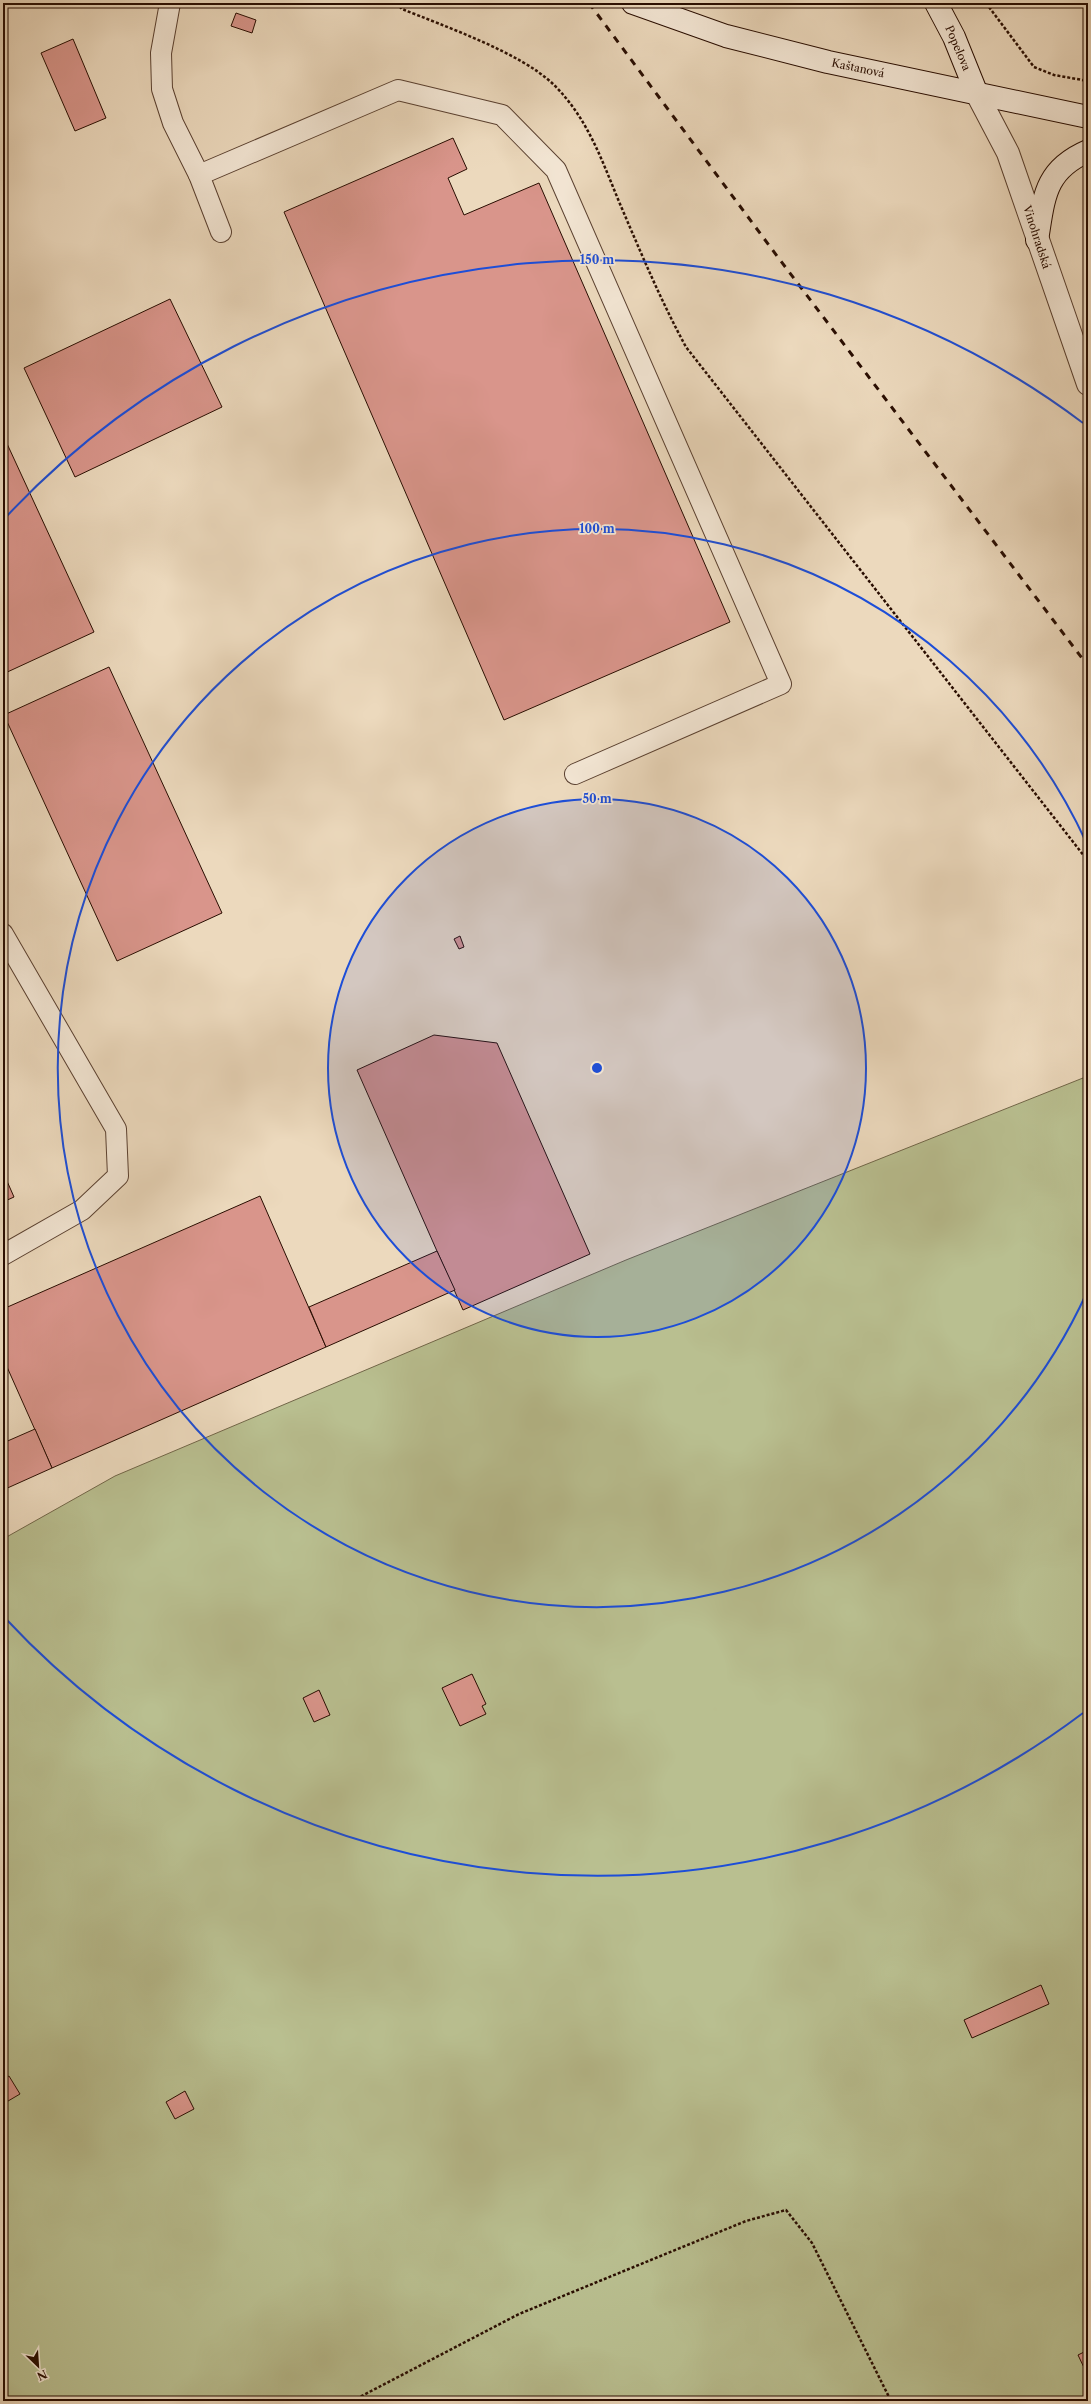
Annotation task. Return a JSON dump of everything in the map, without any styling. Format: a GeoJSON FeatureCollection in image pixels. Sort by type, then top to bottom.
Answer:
{"type":"FeatureCollection","features":[{"type":"Feature","properties":{"kind":"main road","name":"Kaštanová"},"geometry":{"type":"LineString","coordinates":[[633,3],[726,36],[828,62],[1088,117]]}},
{"type":"Feature","properties":{"kind":"main road","name":"Popelova"},"geometry":{"type":"LineString","coordinates":[[936,3],[954,37],[978,94]]}},
{"type":"Feature","properties":{"kind":"main road","name":"Vinohradská"},"geometry":{"type":"LineString","coordinates":[[978,94],[1008,153],[1088,384]]}},
{"type":"Feature","properties":{"kind":"main road"},"geometry":{"type":"LineString","coordinates":[[1037,240],[1043,201],[1048,184],[1060,168],[1073,158],[1088,152]]}},
{"type":"Feature","properties":{"kind":"lane"},"geometry":{"type":"LineString","coordinates":[[170,3],[161,53],[162,89],[173,123],[199,175],[221,232]]}},
{"type":"Feature","properties":{"kind":"lane"},"geometry":{"type":"LineString","coordinates":[[199,175],[398,90],[502,115],[556,170],[781,684],[574,774]]}},
{"type":"Feature","properties":{"kind":"lane"},"geometry":{"type":"LineString","coordinates":[[3,934],[116,1129],[118,1176],[82,1210],[3,1255]]}},
{"type":"Feature","properties":{"kind":"path"},"geometry":{"type":"LineString","coordinates":[[396,3],[402,9],[515,58],[553,83],[573,107],[590,131],[656,287],[686,347],[1088,861]]}},
{"type":"Feature","properties":{"kind":"path"},"geometry":{"type":"LineString","coordinates":[[986,3],[1034,67],[1054,75],[1088,81]]}},
{"type":"Feature","properties":{"kind":"path"},"geometry":{"type":"LineString","coordinates":[[352,2401],[519,2314],[746,2221],[786,2210],[812,2243],[891,2401]]}},
{"type":"Feature","properties":{"kind":"green space"},"geometry":{"type":"Polygon","coordinates":[[[1088,1076],[1088,2401],[3,2401],[3,1539],[115,1476],[626,1260],[1088,1076]]]}},
{"type":"Feature","properties":{"kind":"building"},"geometry":{"type":"Polygon","coordinates":[[[236,13],[256,20],[252,33],[231,26],[236,13]]]}},
{"type":"Feature","properties":{"kind":"building"},"geometry":{"type":"Polygon","coordinates":[[[73,39],[106,118],[75,131],[41,53],[73,39]]]}},
{"type":"Feature","properties":{"kind":"building"},"geometry":{"type":"Polygon","coordinates":[[[453,138],[467,169],[448,178],[464,215],[539,183],[730,622],[504,720],[284,212],[453,138]]]}},
{"type":"Feature","properties":{"kind":"building"},"geometry":{"type":"Polygon","coordinates":[[[170,299],[222,407],[75,477],[24,368],[170,299]]]}},
{"type":"Feature","properties":{"kind":"building"},"geometry":{"type":"Polygon","coordinates":[[[3,435],[94,632],[3,674],[3,435]]]}},
{"type":"Feature","properties":{"kind":"building"},"geometry":{"type":"Polygon","coordinates":[[[109,667],[222,913],[117,961],[4,715],[109,667]]]}},
{"type":"Feature","properties":{"kind":"building"},"geometry":{"type":"Polygon","coordinates":[[[460,936],[464,947],[459,949],[454,939],[460,936]]]}},
{"type":"Feature","properties":{"kind":"building"},"geometry":{"type":"Polygon","coordinates":[[[434,1035],[497,1043],[590,1254],[463,1310],[357,1070],[434,1035]]]}},
{"type":"Feature","properties":{"kind":"building"},"geometry":{"type":"Polygon","coordinates":[[[3,1172],[14,1197],[3,1202],[3,1172]]]}},
{"type":"Feature","properties":{"kind":"building"},"geometry":{"type":"Polygon","coordinates":[[[260,1196],[326,1347],[52,1468],[3,1358],[3,1309],[260,1196]]]}},
{"type":"Feature","properties":{"kind":"building"},"geometry":{"type":"Polygon","coordinates":[[[437,1251],[455,1290],[326,1347],[309,1307],[437,1251]]]}},
{"type":"Feature","properties":{"kind":"building"},"geometry":{"type":"Polygon","coordinates":[[[35,1429],[52,1468],[3,1490],[3,1443],[35,1429]]]}},
{"type":"Feature","properties":{"kind":"building"},"geometry":{"type":"Polygon","coordinates":[[[472,1674],[486,1704],[482,1706],[486,1714],[460,1726],[442,1688],[472,1674]]]}},
{"type":"Feature","properties":{"kind":"building"},"geometry":{"type":"Polygon","coordinates":[[[319,1690],[330,1715],[314,1722],[303,1698],[319,1690]]]}},
{"type":"Feature","properties":{"kind":"building"},"geometry":{"type":"Polygon","coordinates":[[[1041,1985],[1049,2004],[972,2038],[964,2020],[1041,1985]]]}},
{"type":"Feature","properties":{"kind":"building"},"geometry":{"type":"Polygon","coordinates":[[[9,2076],[20,2094],[3,2104],[3,2079],[9,2076]]]}},
{"type":"Feature","properties":{"kind":"building"},"geometry":{"type":"Polygon","coordinates":[[[185,2091],[194,2109],[175,2119],[166,2102],[185,2091]]]}},
{"type":"Feature","properties":{"kind":"building"},"geometry":{"type":"Polygon","coordinates":[[[1088,2350],[1088,2376],[1078,2355],[1088,2350]]]}},
{"type":"Feature","properties":{"kind":"railway"},"geometry":{"type":"LineString","coordinates":[[589,3],[777,256],[1088,666]]}}]}
